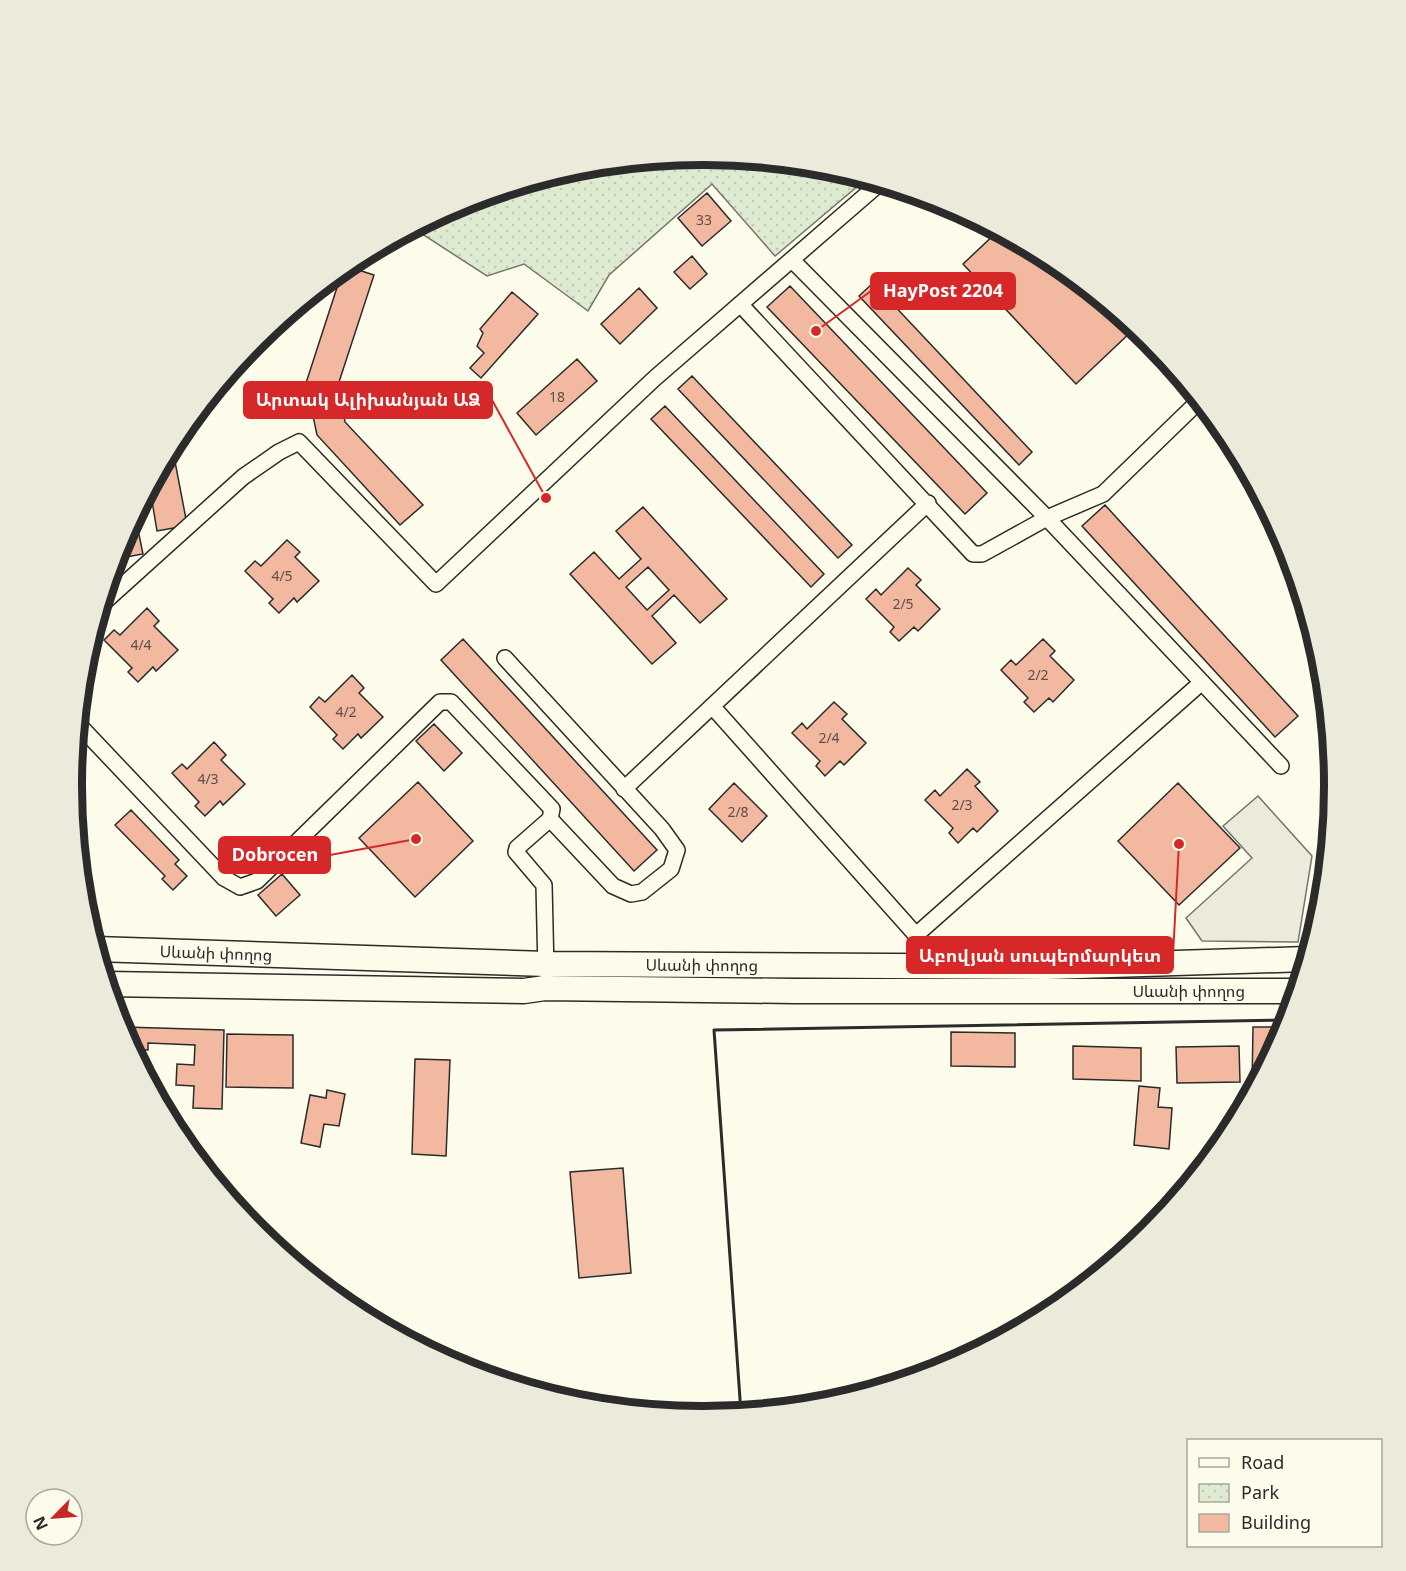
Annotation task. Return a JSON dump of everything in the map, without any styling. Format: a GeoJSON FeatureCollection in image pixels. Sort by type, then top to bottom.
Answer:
{"type":"FeatureCollection","features":[{"type":"Feature","properties":{"kind":"main road","name":"Սևանի փողոց"},"geometry":{"type":"LineString","coordinates":[[105,949],[546,964],[1047,967],[1298,959]]}},
{"type":"Feature","properties":{"kind":"main road","name":"Սևանի փողոց"},"geometry":{"type":"LineString","coordinates":[[115,984],[524,991],[545,988],[794,991],[1289,991]]}},
{"type":"Feature","properties":{"kind":"street"},"geometry":{"type":"LineString","coordinates":[[112,596],[243,477],[279,452],[299,442],[436,584],[655,378],[873,189]]}},
{"type":"Feature","properties":{"kind":"street"},"geometry":{"type":"LineString","coordinates":[[792,260],[1047,518],[1281,766]]}},
{"type":"Feature","properties":{"kind":"street"},"geometry":{"type":"LineString","coordinates":[[740,304],[928,503],[973,554],[982,554],[1047,518],[1103,494],[1193,406]]}},
{"type":"Feature","properties":{"kind":"street"},"geometry":{"type":"LineString","coordinates":[[624,789],[928,503]]}},
{"type":"Feature","properties":{"kind":"street"},"geometry":{"type":"LineString","coordinates":[[505,658],[662,829],[677,850],[671,869],[642,892],[631,894],[613,886],[550,819]]}},
{"type":"Feature","properties":{"kind":"street"},"geometry":{"type":"LineString","coordinates":[[916,935],[1202,682]]}},
{"type":"Feature","properties":{"kind":"street"},"geometry":{"type":"LineString","coordinates":[[85,732],[224,878],[240,887],[257,881],[445,700],[451,702],[552,809],[550,819],[517,848],[516,852],[544,885],[545,988]]}},
{"type":"Feature","properties":{"kind":"street"},"geometry":{"type":"LineString","coordinates":[[711,706],[916,935],[918,966]]}},
{"type":"Feature","properties":{"kind":"green space"},"geometry":{"type":"Polygon","coordinates":[[[662,166],[744,166],[784,170],[859,185],[775,256],[712,184],[609,275],[588,311],[524,264],[487,276],[421,233],[466,212],[542,186],[622,170],[662,166]]]}},
{"type":"Feature","properties":{"kind":"shaded area"},"geometry":{"type":"Polygon","coordinates":[[[1258,796],[1312,856],[1298,942],[1202,941],[1186,918],[1252,858],[1223,826],[1258,796]]]}},
{"type":"Feature","properties":{"kind":"building"},"geometry":{"type":"Polygon","coordinates":[[[707,193],[731,221],[702,246],[678,218],[707,193]]]}},
{"type":"Feature","properties":{"kind":"building"},"geometry":{"type":"Polygon","coordinates":[[[992,237],[1048,270],[1081,293],[1128,334],[1076,384],[963,264],[992,237]]]}},
{"type":"Feature","properties":{"kind":"building"},"geometry":{"type":"Polygon","coordinates":[[[692,256],[707,274],[690,289],[674,272],[692,256]]]}},
{"type":"Feature","properties":{"kind":"building"},"geometry":{"type":"Polygon","coordinates":[[[358,270],[374,275],[338,385],[345,422],[423,505],[400,525],[317,435],[306,383],[338,284],[358,270]]]}},
{"type":"Feature","properties":{"kind":"building"},"geometry":{"type":"Polygon","coordinates":[[[873,283],[1032,452],[1019,465],[859,296],[873,283]]]}},
{"type":"Feature","properties":{"kind":"building"},"geometry":{"type":"Polygon","coordinates":[[[790,286],[987,493],[965,514],[767,307],[790,286]]]}},
{"type":"Feature","properties":{"kind":"building"},"geometry":{"type":"Polygon","coordinates":[[[639,288],[657,308],[620,344],[601,324],[639,288]]]}},
{"type":"Feature","properties":{"kind":"building"},"geometry":{"type":"Polygon","coordinates":[[[512,292],[538,314],[481,378],[470,368],[484,353],[477,346],[483,333],[480,329],[512,292]]]}},
{"type":"Feature","properties":{"kind":"building"},"geometry":{"type":"Polygon","coordinates":[[[577,359],[597,381],[536,435],[517,413],[577,359]]]}},
{"type":"Feature","properties":{"kind":"building"},"geometry":{"type":"Polygon","coordinates":[[[692,376],[852,545],[838,558],[678,389],[692,376]]]}},
{"type":"Feature","properties":{"kind":"building"},"geometry":{"type":"Polygon","coordinates":[[[665,406],[824,574],[811,587],[651,419],[665,406]]]}},
{"type":"Feature","properties":{"kind":"building"},"geometry":{"type":"Polygon","coordinates":[[[175,461],[186,519],[179,527],[157,531],[152,500],[175,461]]]}},
{"type":"Feature","properties":{"kind":"building"},"geometry":{"type":"Polygon","coordinates":[[[1105,505],[1298,716],[1275,737],[1082,526],[1105,505]]]}},
{"type":"Feature","properties":{"kind":"building"},"geometry":{"type":"Polygon","coordinates":[[[643,507],[727,599],[700,623],[674,595],[652,616],[676,643],[652,664],[570,574],[594,552],[619,579],[641,559],[616,531],[643,507]],[[648,567],[626,587],[647,610],[669,590],[648,567]]]}},
{"type":"Feature","properties":{"kind":"building"},"geometry":{"type":"Polygon","coordinates":[[[138,530],[143,554],[126,557],[138,530]]]}},
{"type":"Feature","properties":{"kind":"building"},"geometry":{"type":"Polygon","coordinates":[[[287,540],[300,552],[295,557],[319,581],[297,602],[294,598],[279,613],[269,603],[273,599],[245,571],[255,561],[261,566],[287,540]]]}},
{"type":"Feature","properties":{"kind":"building"},"geometry":{"type":"Polygon","coordinates":[[[908,568],[921,580],[916,585],[940,609],[918,631],[914,627],[899,641],[890,632],[894,627],[866,599],[876,589],[881,595],[908,568]]]}},
{"type":"Feature","properties":{"kind":"building"},"geometry":{"type":"Polygon","coordinates":[[[147,608],[159,621],[154,626],[178,650],[156,671],[153,667],[138,682],[128,672],[132,668],[104,640],[114,630],[120,635],[147,608]]]}},
{"type":"Feature","properties":{"kind":"building"},"geometry":{"type":"Polygon","coordinates":[[[463,639],[657,850],[634,871],[441,660],[463,639]]]}},
{"type":"Feature","properties":{"kind":"building"},"geometry":{"type":"Polygon","coordinates":[[[1043,639],[1055,651],[1050,656],[1074,680],[1053,702],[1049,698],[1034,712],[1024,702],[1028,698],[1001,670],[1011,660],[1016,665],[1043,639]]]}},
{"type":"Feature","properties":{"kind":"building"},"geometry":{"type":"Polygon","coordinates":[[[352,675],[364,688],[359,693],[383,717],[361,738],[358,734],[343,749],[333,739],[337,735],[310,707],[319,697],[325,702],[352,675]]]}},
{"type":"Feature","properties":{"kind":"building"},"geometry":{"type":"Polygon","coordinates":[[[834,702],[847,714],[842,719],[866,743],[844,765],[840,761],[825,776],[816,766],[820,761],[792,733],[802,723],[807,729],[834,702]]]}},
{"type":"Feature","properties":{"kind":"building"},"geometry":{"type":"Polygon","coordinates":[[[434,724],[462,753],[444,771],[416,741],[434,724]]]}},
{"type":"Feature","properties":{"kind":"building"},"geometry":{"type":"Polygon","coordinates":[[[214,742],[226,755],[221,760],[245,784],[223,805],[220,801],[205,816],[195,806],[199,802],[172,773],[182,764],[187,769],[214,742]]]}},
{"type":"Feature","properties":{"kind":"building"},"geometry":{"type":"Polygon","coordinates":[[[967,769],[980,782],[975,786],[998,811],[977,832],[973,828],[958,843],[949,833],[953,828],[925,800],[935,790],[940,796],[967,769]]]}},
{"type":"Feature","properties":{"kind":"building"},"geometry":{"type":"Polygon","coordinates":[[[418,782],[473,841],[415,897],[359,838],[418,782]]]}},
{"type":"Feature","properties":{"kind":"building"},"geometry":{"type":"Polygon","coordinates":[[[734,783],[767,816],[742,842],[709,809],[734,783]]]}},
{"type":"Feature","properties":{"kind":"building"},"geometry":{"type":"Polygon","coordinates":[[[1178,783],[1240,848],[1179,905],[1118,841],[1178,783]]]}},
{"type":"Feature","properties":{"kind":"building"},"geometry":{"type":"Polygon","coordinates":[[[131,810],[179,860],[175,864],[187,876],[173,890],[162,879],[165,876],[115,825],[131,810]]]}},
{"type":"Feature","properties":{"kind":"building"},"geometry":{"type":"Polygon","coordinates":[[[1320,842],[1312,907],[1310,910],[1320,842]]]}},
{"type":"Feature","properties":{"kind":"building"},"geometry":{"type":"Polygon","coordinates":[[[282,874],[300,895],[276,916],[258,895],[282,874]]]}},
{"type":"Feature","properties":{"kind":"building"},"geometry":{"type":"Polygon","coordinates":[[[132,1027],[224,1030],[222,1109],[193,1108],[194,1086],[176,1085],[177,1064],[194,1065],[195,1045],[148,1043],[148,1050],[142,1050],[132,1027]]]}},
{"type":"Feature","properties":{"kind":"building"},"geometry":{"type":"Polygon","coordinates":[[[1253,1027],[1274,1027],[1260,1060],[1252,1074],[1253,1027]]]}},
{"type":"Feature","properties":{"kind":"building"},"geometry":{"type":"Polygon","coordinates":[[[951,1032],[1015,1033],[1015,1067],[951,1066],[951,1032]]]}},
{"type":"Feature","properties":{"kind":"building"},"geometry":{"type":"Polygon","coordinates":[[[227,1034],[293,1035],[293,1088],[226,1087],[227,1034]]]}},
{"type":"Feature","properties":{"kind":"building"},"geometry":{"type":"Polygon","coordinates":[[[1073,1046],[1141,1048],[1141,1081],[1073,1079],[1073,1046]]]}},
{"type":"Feature","properties":{"kind":"building"},"geometry":{"type":"Polygon","coordinates":[[[1239,1046],[1240,1082],[1177,1083],[1176,1047],[1239,1046]]]}},
{"type":"Feature","properties":{"kind":"building"},"geometry":{"type":"Polygon","coordinates":[[[415,1059],[450,1060],[446,1156],[412,1154],[415,1059]]]}},
{"type":"Feature","properties":{"kind":"building"},"geometry":{"type":"Polygon","coordinates":[[[1139,1086],[1160,1088],[1158,1107],[1172,1108],[1169,1149],[1134,1145],[1139,1086]]]}},
{"type":"Feature","properties":{"kind":"building"},"geometry":{"type":"Polygon","coordinates":[[[327,1090],[345,1094],[339,1126],[324,1124],[320,1147],[301,1143],[310,1095],[326,1098],[327,1090]]]}},
{"type":"Feature","properties":{"kind":"building"},"geometry":{"type":"Polygon","coordinates":[[[623,1168],[631,1273],[579,1278],[570,1172],[623,1168]]]}},
{"type":"Feature","properties":{"kind":"wall"},"geometry":{"type":"LineString","coordinates":[[740,1405],[714,1030],[1277,1020]]}},
{"type":"Feature","properties":{"kind":"place","name":"HayPost 2204"},"geometry":{"type":"Point","coordinates":[816,331]}},
{"type":"Feature","properties":{"kind":"place","name":"Արտակ Ալիխանյան ԱՁ"},"geometry":{"type":"Point","coordinates":[546,498]}},
{"type":"Feature","properties":{"kind":"place","name":"Dobrocen"},"geometry":{"type":"Point","coordinates":[416,839]}},
{"type":"Feature","properties":{"kind":"place","name":"Աբովյան սուպերմարկետ"},"geometry":{"type":"Point","coordinates":[1179,844]}}]}
